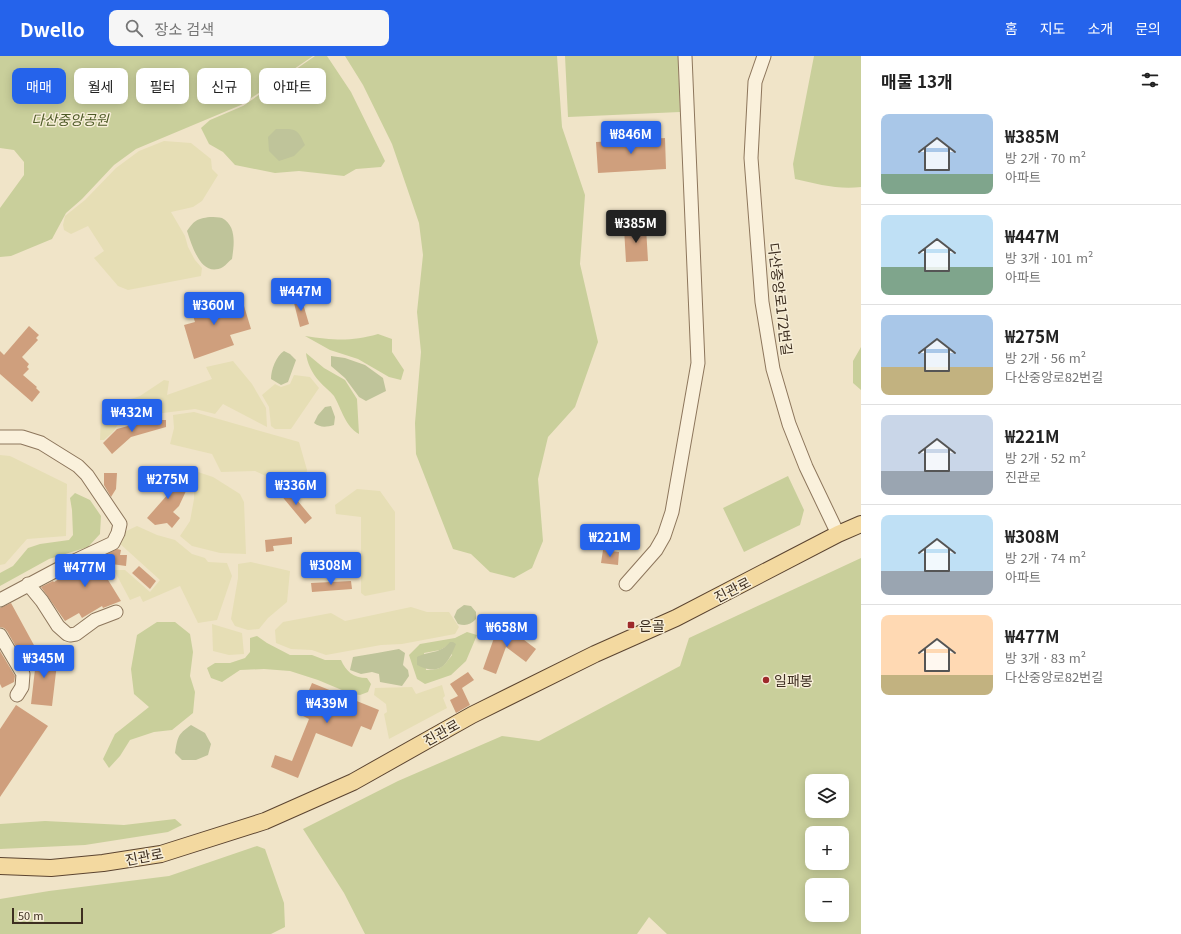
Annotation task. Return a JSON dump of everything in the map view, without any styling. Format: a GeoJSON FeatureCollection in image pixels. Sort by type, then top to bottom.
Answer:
{"type":"FeatureCollection","features":[{"type":"Feature","properties":{"kind":"main road","name":"진관로"},"geometry":{"type":"LineString","coordinates":[[0,866],[51,868],[103,863],[160,854],[265,821],[353,782],[472,715],[595,654],[676,618],[838,534],[861,524]]}},
{"type":"Feature","properties":{"kind":"street"},"geometry":{"type":"LineString","coordinates":[[626,584],[656,550],[668,526],[672,512],[698,363],[685,56]]}},
{"type":"Feature","properties":{"kind":"street","name":"다산중앙로172번길"},"geometry":{"type":"LineString","coordinates":[[764,56],[755,82],[751,158],[762,302],[773,369],[789,424],[806,467],[838,534]]}},
{"type":"Feature","properties":{"kind":"street"},"geometry":{"type":"LineString","coordinates":[[0,437],[22,437],[41,443],[78,466],[87,475],[120,524],[118,533],[113,542],[28,584],[0,600]]}},
{"type":"Feature","properties":{"kind":"street"},"geometry":{"type":"LineString","coordinates":[[28,584],[42,601],[58,626],[70,635],[76,634],[95,620],[116,612]]}},
{"type":"Feature","properties":{"kind":"street"},"geometry":{"type":"LineString","coordinates":[[0,636],[23,674],[22,687],[17,695]]}},
{"type":"Feature","properties":{"kind":"shaded area"},"geometry":{"type":"Polygon","coordinates":[[[164,141],[191,143],[211,159],[212,169],[218,175],[202,201],[193,207],[171,212],[185,236],[188,247],[195,260],[202,268],[201,276],[128,290],[118,286],[94,258],[104,251],[88,226],[71,234],[64,230],[63,225],[65,216],[85,200],[116,168],[139,151],[164,141]]]}},
{"type":"Feature","properties":{"kind":"shaded area"},"geometry":{"type":"Polygon","coordinates":[[[233,361],[252,384],[266,408],[267,427],[223,404],[215,414],[195,409],[155,414],[130,420],[126,424],[119,423],[113,432],[104,440],[100,440],[101,415],[106,407],[140,396],[164,380],[169,381],[167,395],[212,379],[206,367],[233,361]]]}},
{"type":"Feature","properties":{"kind":"shaded area"},"geometry":{"type":"Polygon","coordinates":[[[294,375],[310,377],[319,388],[291,429],[275,429],[271,426],[269,407],[262,395],[275,384],[281,387],[290,384],[294,375]]]}},
{"type":"Feature","properties":{"kind":"shaded area"},"geometry":{"type":"Polygon","coordinates":[[[194,412],[299,442],[307,470],[304,487],[277,481],[255,471],[221,472],[212,454],[170,444],[174,428],[173,415],[194,412]]]}},
{"type":"Feature","properties":{"kind":"shaded area"},"geometry":{"type":"Polygon","coordinates":[[[0,455],[10,456],[67,484],[66,536],[27,539],[5,564],[0,565],[0,455]]]}},
{"type":"Feature","properties":{"kind":"shaded area"},"geometry":{"type":"Polygon","coordinates":[[[192,470],[213,477],[240,494],[244,502],[246,554],[220,553],[192,546],[180,536],[190,521],[194,499],[194,483],[189,477],[192,470]]]}},
{"type":"Feature","properties":{"kind":"shaded area"},"geometry":{"type":"Polygon","coordinates":[[[357,489],[380,491],[395,512],[395,590],[365,596],[361,593],[361,517],[336,514],[335,505],[357,489]]]}},
{"type":"Feature","properties":{"kind":"shaded area"},"geometry":{"type":"Polygon","coordinates":[[[137,526],[157,535],[175,540],[192,554],[205,558],[208,562],[227,563],[232,576],[217,620],[198,623],[180,586],[143,602],[140,596],[130,600],[114,570],[125,570],[150,592],[160,580],[118,542],[120,534],[137,526]]]}},
{"type":"Feature","properties":{"kind":"shaded area"},"geometry":{"type":"Polygon","coordinates":[[[251,562],[290,571],[287,602],[268,618],[259,629],[248,630],[235,626],[231,619],[238,578],[238,564],[251,562]]]}},
{"type":"Feature","properties":{"kind":"shaded area"},"geometry":{"type":"Polygon","coordinates":[[[411,607],[427,612],[449,612],[459,627],[455,634],[402,644],[381,645],[326,655],[312,650],[291,649],[276,643],[275,630],[283,622],[331,613],[345,621],[411,607]]]}},
{"type":"Feature","properties":{"kind":"shaded area"},"geometry":{"type":"Polygon","coordinates":[[[212,624],[242,633],[244,654],[229,655],[213,651],[212,624]]]}},
{"type":"Feature","properties":{"kind":"shaded area"},"geometry":{"type":"Polygon","coordinates":[[[442,685],[445,696],[443,698],[447,708],[389,739],[384,714],[387,712],[386,704],[374,695],[375,688],[412,687],[416,694],[442,685]]]}},
{"type":"Feature","properties":{"kind":"green space","name":"다산중앙공원"},"geometry":{"type":"Polygon","coordinates":[[[0,56],[313,56],[295,68],[259,68],[259,93],[251,98],[251,68],[197,68],[197,104],[242,104],[136,149],[114,165],[82,199],[66,213],[52,239],[11,256],[0,257],[0,208],[24,175],[24,162],[14,150],[0,148],[0,56]]]}},
{"type":"Feature","properties":{"kind":"green space"},"geometry":{"type":"Polygon","coordinates":[[[315,56],[327,56],[351,92],[385,161],[381,167],[356,169],[344,176],[299,171],[275,173],[235,165],[223,152],[209,144],[201,128],[210,120],[246,104],[251,104],[251,100],[259,95],[259,104],[326,104],[326,68],[298,68],[315,56]]]}},
{"type":"Feature","properties":{"kind":"green space"},"geometry":{"type":"Polygon","coordinates":[[[345,56],[557,56],[562,127],[585,195],[580,264],[598,342],[575,407],[548,437],[538,479],[543,541],[532,568],[514,578],[490,572],[471,554],[453,549],[416,454],[415,423],[421,352],[417,312],[423,255],[419,223],[392,144],[363,85],[345,56]]]}},
{"type":"Feature","properties":{"kind":"green space"},"geometry":{"type":"Polygon","coordinates":[[[565,56],[678,56],[680,112],[568,117],[565,56]]]}},
{"type":"Feature","properties":{"kind":"green space"},"geometry":{"type":"Polygon","coordinates":[[[814,56],[861,56],[861,187],[844,188],[820,185],[795,179],[793,164],[814,56]]]}},
{"type":"Feature","properties":{"kind":"green space"},"geometry":{"type":"Polygon","coordinates":[[[276,129],[295,130],[300,135],[305,145],[294,156],[279,161],[269,151],[268,137],[276,129]]]}},
{"type":"Feature","properties":{"kind":"green space"},"geometry":{"type":"Polygon","coordinates":[[[202,218],[222,218],[227,221],[233,236],[232,259],[223,267],[215,269],[203,265],[195,252],[187,231],[196,221],[202,218]]]}},
{"type":"Feature","properties":{"kind":"green space"},"geometry":{"type":"Polygon","coordinates":[[[378,334],[392,339],[392,352],[404,370],[401,380],[389,377],[358,359],[330,350],[305,336],[342,340],[368,337],[378,334]]]}},
{"type":"Feature","properties":{"kind":"green space"},"geometry":{"type":"Polygon","coordinates":[[[861,347],[861,390],[853,383],[853,361],[861,347]]]}},
{"type":"Feature","properties":{"kind":"green space"},"geometry":{"type":"Polygon","coordinates":[[[284,351],[296,360],[288,382],[281,385],[271,379],[271,375],[276,360],[284,351]]]}},
{"type":"Feature","properties":{"kind":"green space"},"geometry":{"type":"Polygon","coordinates":[[[306,353],[324,368],[345,380],[357,399],[359,434],[350,427],[334,396],[314,375],[306,353]]]}},
{"type":"Feature","properties":{"kind":"green space"},"geometry":{"type":"Polygon","coordinates":[[[331,356],[345,358],[365,365],[383,378],[386,391],[366,401],[359,397],[345,378],[331,366],[331,356]]]}},
{"type":"Feature","properties":{"kind":"green space"},"geometry":{"type":"Polygon","coordinates":[[[331,406],[335,417],[334,425],[324,427],[314,423],[318,415],[325,407],[331,406]]]}},
{"type":"Feature","properties":{"kind":"green space"},"geometry":{"type":"Polygon","coordinates":[[[788,476],[804,510],[800,525],[744,552],[723,508],[788,476]]]}},
{"type":"Feature","properties":{"kind":"green space"},"geometry":{"type":"Polygon","coordinates":[[[75,493],[90,500],[101,516],[100,534],[88,547],[49,559],[0,586],[0,573],[13,566],[28,548],[40,544],[69,540],[73,535],[70,498],[75,493]]]}},
{"type":"Feature","properties":{"kind":"green space"},"geometry":{"type":"Polygon","coordinates":[[[861,558],[861,934],[667,934],[649,917],[637,934],[365,934],[344,893],[303,829],[398,781],[502,736],[539,741],[680,666],[689,638],[861,558]]]}},
{"type":"Feature","properties":{"kind":"green space"},"geometry":{"type":"Polygon","coordinates":[[[464,605],[471,606],[476,612],[476,619],[470,624],[466,625],[458,624],[454,617],[457,610],[464,605]]]}},
{"type":"Feature","properties":{"kind":"green space"},"geometry":{"type":"Polygon","coordinates":[[[157,622],[175,622],[190,634],[193,652],[190,676],[195,692],[193,713],[172,730],[154,732],[130,740],[120,756],[109,768],[103,759],[115,734],[149,707],[134,694],[131,669],[137,635],[157,622]]]}},
{"type":"Feature","properties":{"kind":"green space"},"geometry":{"type":"Polygon","coordinates":[[[467,632],[477,635],[466,661],[451,675],[425,684],[417,679],[409,655],[420,644],[455,638],[467,632]],[[447,646],[440,650],[424,653],[426,670],[441,667],[452,655],[447,646]]]}},
{"type":"Feature","properties":{"kind":"green space"},"geometry":{"type":"Polygon","coordinates":[[[257,636],[290,655],[312,655],[325,660],[341,660],[351,673],[358,677],[367,678],[371,684],[368,692],[360,695],[349,693],[318,680],[290,671],[264,669],[240,670],[222,682],[211,678],[207,668],[215,663],[230,663],[245,658],[250,652],[250,638],[257,636]]]}},
{"type":"Feature","properties":{"kind":"green space"},"geometry":{"type":"Polygon","coordinates":[[[450,642],[456,644],[450,657],[442,666],[432,670],[417,665],[417,657],[443,649],[450,642]]]}},
{"type":"Feature","properties":{"kind":"green space"},"geometry":{"type":"Polygon","coordinates":[[[399,649],[405,653],[403,665],[408,670],[409,676],[402,686],[380,682],[379,674],[372,672],[361,674],[350,670],[353,657],[399,649]]]}},
{"type":"Feature","properties":{"kind":"green space"},"geometry":{"type":"Polygon","coordinates":[[[191,725],[205,733],[211,744],[208,755],[196,760],[182,760],[175,753],[178,740],[183,731],[191,725]]]}},
{"type":"Feature","properties":{"kind":"green space"},"geometry":{"type":"Polygon","coordinates":[[[175,819],[182,825],[168,832],[85,845],[0,849],[0,824],[45,821],[124,825],[175,819]]]}},
{"type":"Feature","properties":{"kind":"green space"},"geometry":{"type":"Polygon","coordinates":[[[257,846],[265,849],[284,903],[285,927],[271,934],[0,934],[0,899],[49,891],[169,876],[257,846]]]}},
{"type":"Feature","properties":{"kind":"building"},"geometry":{"type":"Polygon","coordinates":[[[665,138],[666,169],[598,173],[596,142],[665,138]]]}},
{"type":"Feature","properties":{"kind":"building"},"geometry":{"type":"Polygon","coordinates":[[[646,227],[648,261],[626,262],[624,228],[646,227]]]}},
{"type":"Feature","properties":{"kind":"building"},"geometry":{"type":"Polygon","coordinates":[[[202,292],[210,318],[236,309],[232,298],[241,296],[251,329],[230,335],[234,345],[194,359],[184,325],[195,322],[187,297],[202,292]]]}},
{"type":"Feature","properties":{"kind":"building"},"geometry":{"type":"Polygon","coordinates":[[[301,297],[309,324],[300,327],[293,299],[301,297]]]}},
{"type":"Feature","properties":{"kind":"building"},"geometry":{"type":"Polygon","coordinates":[[[29,326],[39,335],[36,338],[38,340],[22,357],[29,364],[27,367],[29,369],[23,375],[37,387],[36,388],[40,392],[32,402],[0,374],[0,351],[4,355],[29,326]]]}},
{"type":"Feature","properties":{"kind":"building"},"geometry":{"type":"Polygon","coordinates":[[[150,420],[166,420],[166,427],[131,437],[112,454],[103,443],[117,429],[150,420]]]}},
{"type":"Feature","properties":{"kind":"building"},"geometry":{"type":"Polygon","coordinates":[[[158,471],[185,483],[186,491],[179,506],[173,512],[180,518],[172,528],[167,523],[155,525],[147,518],[169,493],[152,485],[158,471]]]}},
{"type":"Feature","properties":{"kind":"building"},"geometry":{"type":"Polygon","coordinates":[[[104,473],[117,473],[116,489],[111,497],[104,485],[104,473]]]}},
{"type":"Feature","properties":{"kind":"building"},"geometry":{"type":"Polygon","coordinates":[[[287,488],[312,518],[305,524],[280,494],[287,488]]]}},
{"type":"Feature","properties":{"kind":"building"},"geometry":{"type":"Polygon","coordinates":[[[292,537],[292,544],[273,546],[274,551],[266,552],[265,540],[292,537]]]}},
{"type":"Feature","properties":{"kind":"building"},"geometry":{"type":"Polygon","coordinates":[[[117,549],[121,550],[120,555],[127,555],[126,566],[97,562],[121,601],[103,608],[102,606],[82,618],[79,613],[65,621],[41,587],[53,581],[54,582],[76,569],[117,549]]]}},
{"type":"Feature","properties":{"kind":"building"},"geometry":{"type":"Polygon","coordinates":[[[603,550],[619,552],[618,565],[601,563],[603,550]]]}},
{"type":"Feature","properties":{"kind":"building"},"geometry":{"type":"Polygon","coordinates":[[[139,566],[156,581],[150,589],[132,573],[139,566]]]}},
{"type":"Feature","properties":{"kind":"building"},"geometry":{"type":"Polygon","coordinates":[[[351,581],[352,589],[312,592],[311,583],[351,581]]]}},
{"type":"Feature","properties":{"kind":"building"},"geometry":{"type":"Polygon","coordinates":[[[11,603],[35,647],[34,652],[23,659],[7,631],[0,627],[0,608],[11,603]]]}},
{"type":"Feature","properties":{"kind":"building"},"geometry":{"type":"Polygon","coordinates":[[[503,624],[536,649],[526,662],[506,647],[496,674],[483,669],[494,638],[493,637],[503,624]]]}},
{"type":"Feature","properties":{"kind":"building"},"geometry":{"type":"Polygon","coordinates":[[[0,651],[15,676],[14,682],[2,688],[0,684],[0,651]]]}},
{"type":"Feature","properties":{"kind":"building"},"geometry":{"type":"Polygon","coordinates":[[[37,652],[58,655],[52,706],[31,704],[37,652]]]}},
{"type":"Feature","properties":{"kind":"building"},"geometry":{"type":"Polygon","coordinates":[[[468,672],[474,680],[462,688],[470,705],[456,713],[450,700],[458,696],[450,684],[468,672]]]}},
{"type":"Feature","properties":{"kind":"building"},"geometry":{"type":"Polygon","coordinates":[[[312,683],[379,710],[371,730],[361,726],[352,747],[316,733],[298,778],[271,767],[275,755],[292,761],[309,719],[299,714],[312,683]]]}},
{"type":"Feature","properties":{"kind":"building"},"geometry":{"type":"Polygon","coordinates":[[[16,705],[48,726],[0,797],[0,729],[16,705]]]}},
{"type":"Feature","properties":{"kind":"place","name":"은골"},"geometry":{"type":"Point","coordinates":[631,625]}},
{"type":"Feature","properties":{"kind":"place","name":"일패봉"},"geometry":{"type":"Point","coordinates":[766,680]}}]}
